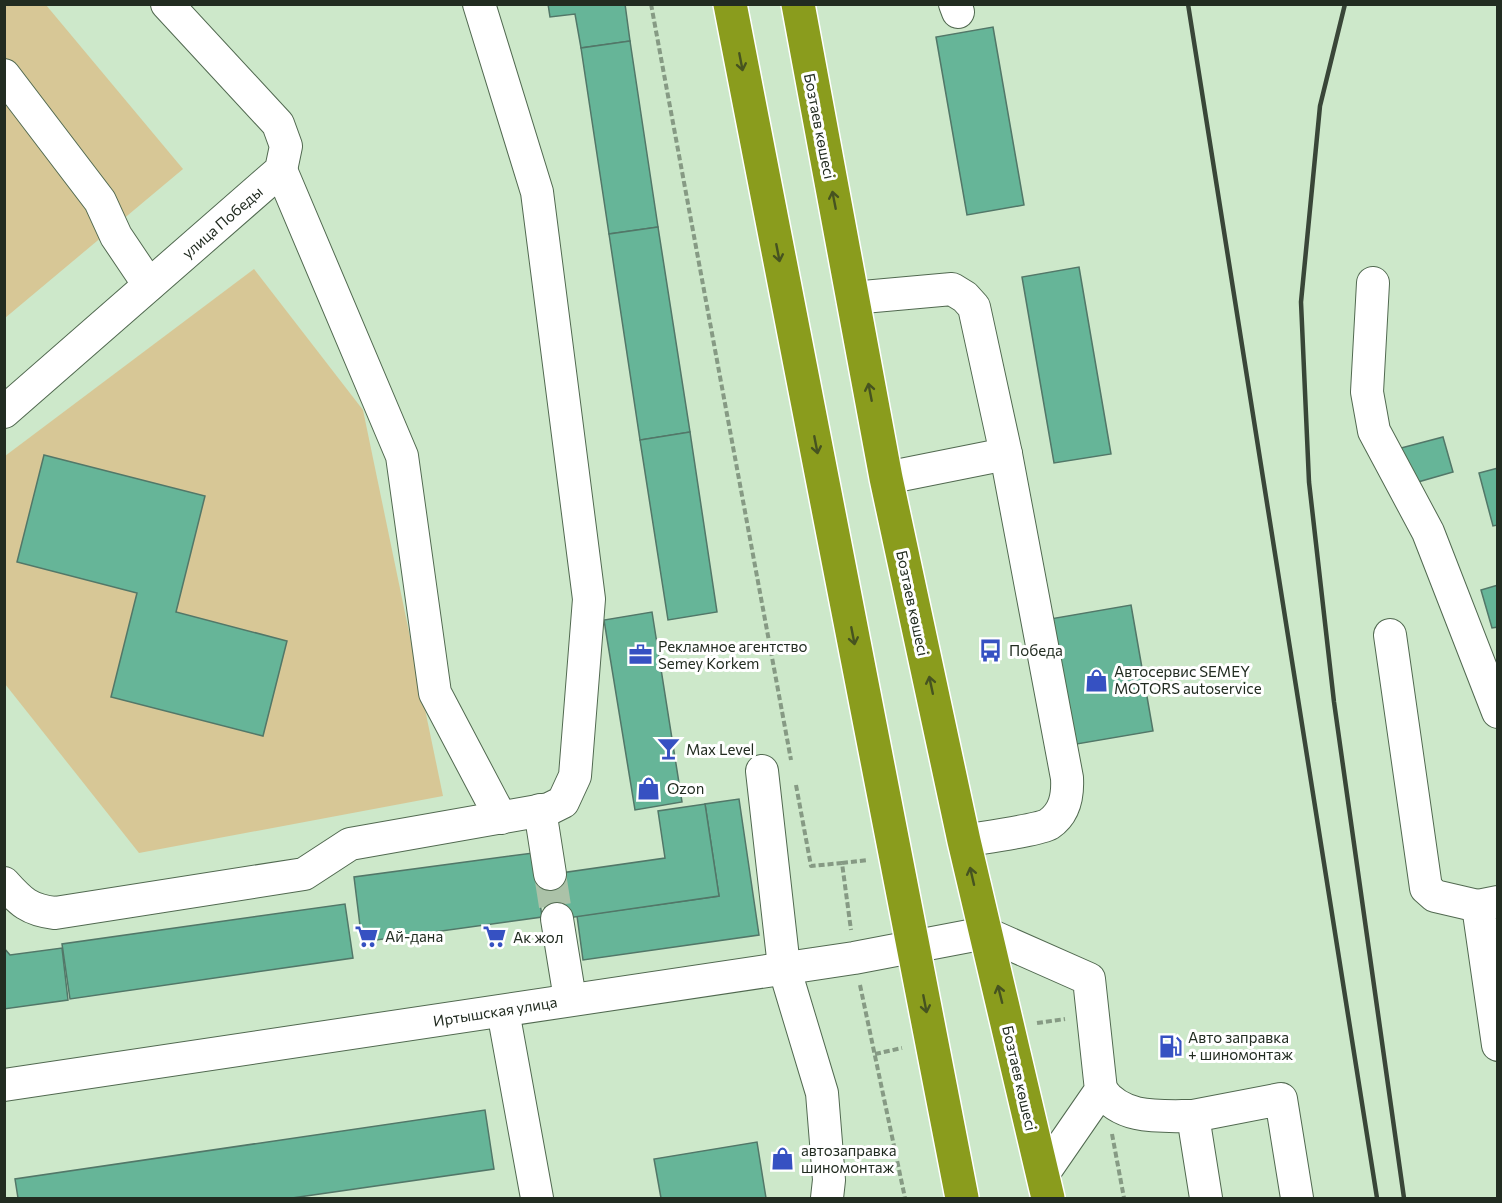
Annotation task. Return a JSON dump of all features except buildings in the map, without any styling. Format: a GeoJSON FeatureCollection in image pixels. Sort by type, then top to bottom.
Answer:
{"type":"FeatureCollection","features":[{"type":"Feature","properties":{"kind":"highway"},"geometry":{"type":"LineString","coordinates":[[730,4],[962,1198]]}},
{"type":"Feature","properties":{"kind":"highway","name":"Бозтаев көшесі"},"geometry":{"type":"LineString","coordinates":[[798,4],[886,478],[964,841],[1045,1186]]}},
{"type":"Feature","properties":{"kind":"street"},"geometry":{"type":"LineString","coordinates":[[168,4],[278,124],[286,146],[281,170],[402,456],[435,693],[501,818]]}},
{"type":"Feature","properties":{"kind":"street"},"geometry":{"type":"LineString","coordinates":[[4,883],[19,899],[35,911],[55,913],[304,874],[350,844],[501,818],[540,810],[563,802],[575,776],[588,599],[537,192],[478,4]]}},
{"type":"Feature","properties":{"kind":"street"},"geometry":{"type":"LineString","coordinates":[[4,75],[100,201],[116,236],[149,285]]}},
{"type":"Feature","properties":{"kind":"street","name":"улица Победы"},"geometry":{"type":"LineString","coordinates":[[4,412],[281,170]]}},
{"type":"Feature","properties":{"kind":"street"},"geometry":{"type":"LineString","coordinates":[[1373,283],[1367,392],[1374,431],[1428,532],[1497,712]]}},
{"type":"Feature","properties":{"kind":"street"},"geometry":{"type":"LineString","coordinates":[[852,298],[952,289],[974,306],[1006,454],[1067,778],[1068,795],[1062,810],[1048,825],[964,841]]}},
{"type":"Feature","properties":{"kind":"street"},"geometry":{"type":"LineString","coordinates":[[886,478],[1006,454]]}},
{"type":"Feature","properties":{"kind":"street"},"geometry":{"type":"LineString","coordinates":[[1390,635],[1426,888],[1435,896],[1488,904],[1497,1045]]}},
{"type":"Feature","properties":{"kind":"street"},"geometry":{"type":"LineString","coordinates":[[762,771],[784,968],[822,1093],[829,1180],[827,1198]]}},
{"type":"Feature","properties":{"kind":"street"},"geometry":{"type":"LineString","coordinates":[[540,810],[550,874]]}},
{"type":"Feature","properties":{"kind":"street"},"geometry":{"type":"LineString","coordinates":[[557,919],[570,999]]}},
{"type":"Feature","properties":{"kind":"street"},"geometry":{"type":"LineString","coordinates":[[985,933],[1089,979],[1105,1096],[1045,1186]]}},
{"type":"Feature","properties":{"kind":"street","name":"Иртышская улица"},"geometry":{"type":"LineString","coordinates":[[4,1085],[854,958],[985,933]]}},
{"type":"Feature","properties":{"kind":"street"},"geometry":{"type":"LineString","coordinates":[[503,1011],[537,1198]]}},
{"type":"Feature","properties":{"kind":"street"},"geometry":{"type":"LineString","coordinates":[[1105,1096],[1142,1116],[1193,1116],[1281,1099],[1297,1198]]}},
{"type":"Feature","properties":{"kind":"street"},"geometry":{"type":"LineString","coordinates":[[1193,1116],[1206,1198]]}},
{"type":"Feature","properties":{"kind":"path"},"geometry":{"type":"LineString","coordinates":[[651,4],[791,761]]}},
{"type":"Feature","properties":{"kind":"path"},"geometry":{"type":"LineString","coordinates":[[794,773],[811,866],[842,863],[854,958],[905,1198]]}},
{"type":"Feature","properties":{"kind":"path"},"geometry":{"type":"LineString","coordinates":[[1008,1027],[1093,1015]]}},
{"type":"Feature","properties":{"kind":"path"},"geometry":{"type":"LineString","coordinates":[[1105,1096],[1124,1198]]}},
{"type":"Feature","properties":{"kind":"shaded area"},"geometry":{"type":"Polygon","coordinates":[[[5,5],[46,5],[183,169],[5,318],[5,5]]]}},
{"type":"Feature","properties":{"kind":"shaded area"},"geometry":{"type":"Polygon","coordinates":[[[254,269],[363,410],[443,796],[139,853],[5,684],[5,456],[254,269]]]}},
{"type":"Feature","properties":{"kind":"tunnel"},"geometry":{"type":"LineString","coordinates":[[550,874],[557,919]]}},
{"type":"Feature","properties":{"kind":"railway"},"geometry":{"type":"LineString","coordinates":[[1188,4],[1377,1198]]}},
{"type":"Feature","properties":{"kind":"railway"},"geometry":{"type":"LineString","coordinates":[[1345,4],[1320,106],[1301,302],[1309,482],[1334,702],[1404,1198]]}},
{"type":"Feature","properties":{"kind":"place","name":"Победа"},"geometry":{"type":"Point","coordinates":[991,650]}},
{"type":"Feature","properties":{"kind":"place","name":"Рекламное агентство Semey Korkem"},"geometry":{"type":"Point","coordinates":[640,655]}},
{"type":"Feature","properties":{"kind":"place","name":"Автосервис SEMEY MOTORS autoservice"},"geometry":{"type":"Point","coordinates":[1096,680]}},
{"type":"Feature","properties":{"kind":"place","name":"Max Level"},"geometry":{"type":"Point","coordinates":[668,749]}},
{"type":"Feature","properties":{"kind":"place","name":"Ozon"},"geometry":{"type":"Point","coordinates":[649,788]}},
{"type":"Feature","properties":{"kind":"place","name":"Ай-дана"},"geometry":{"type":"Point","coordinates":[367,936]}},
{"type":"Feature","properties":{"kind":"place","name":"Ак жол"},"geometry":{"type":"Point","coordinates":[495,937]}},
{"type":"Feature","properties":{"kind":"place","name":"Авто заправка + шиномонтаж"},"geometry":{"type":"Point","coordinates":[1170,1046]}},
{"type":"Feature","properties":{"kind":"place","name":"автозаправка шиномонтаж"},"geometry":{"type":"Point","coordinates":[783,1159]}}]}
